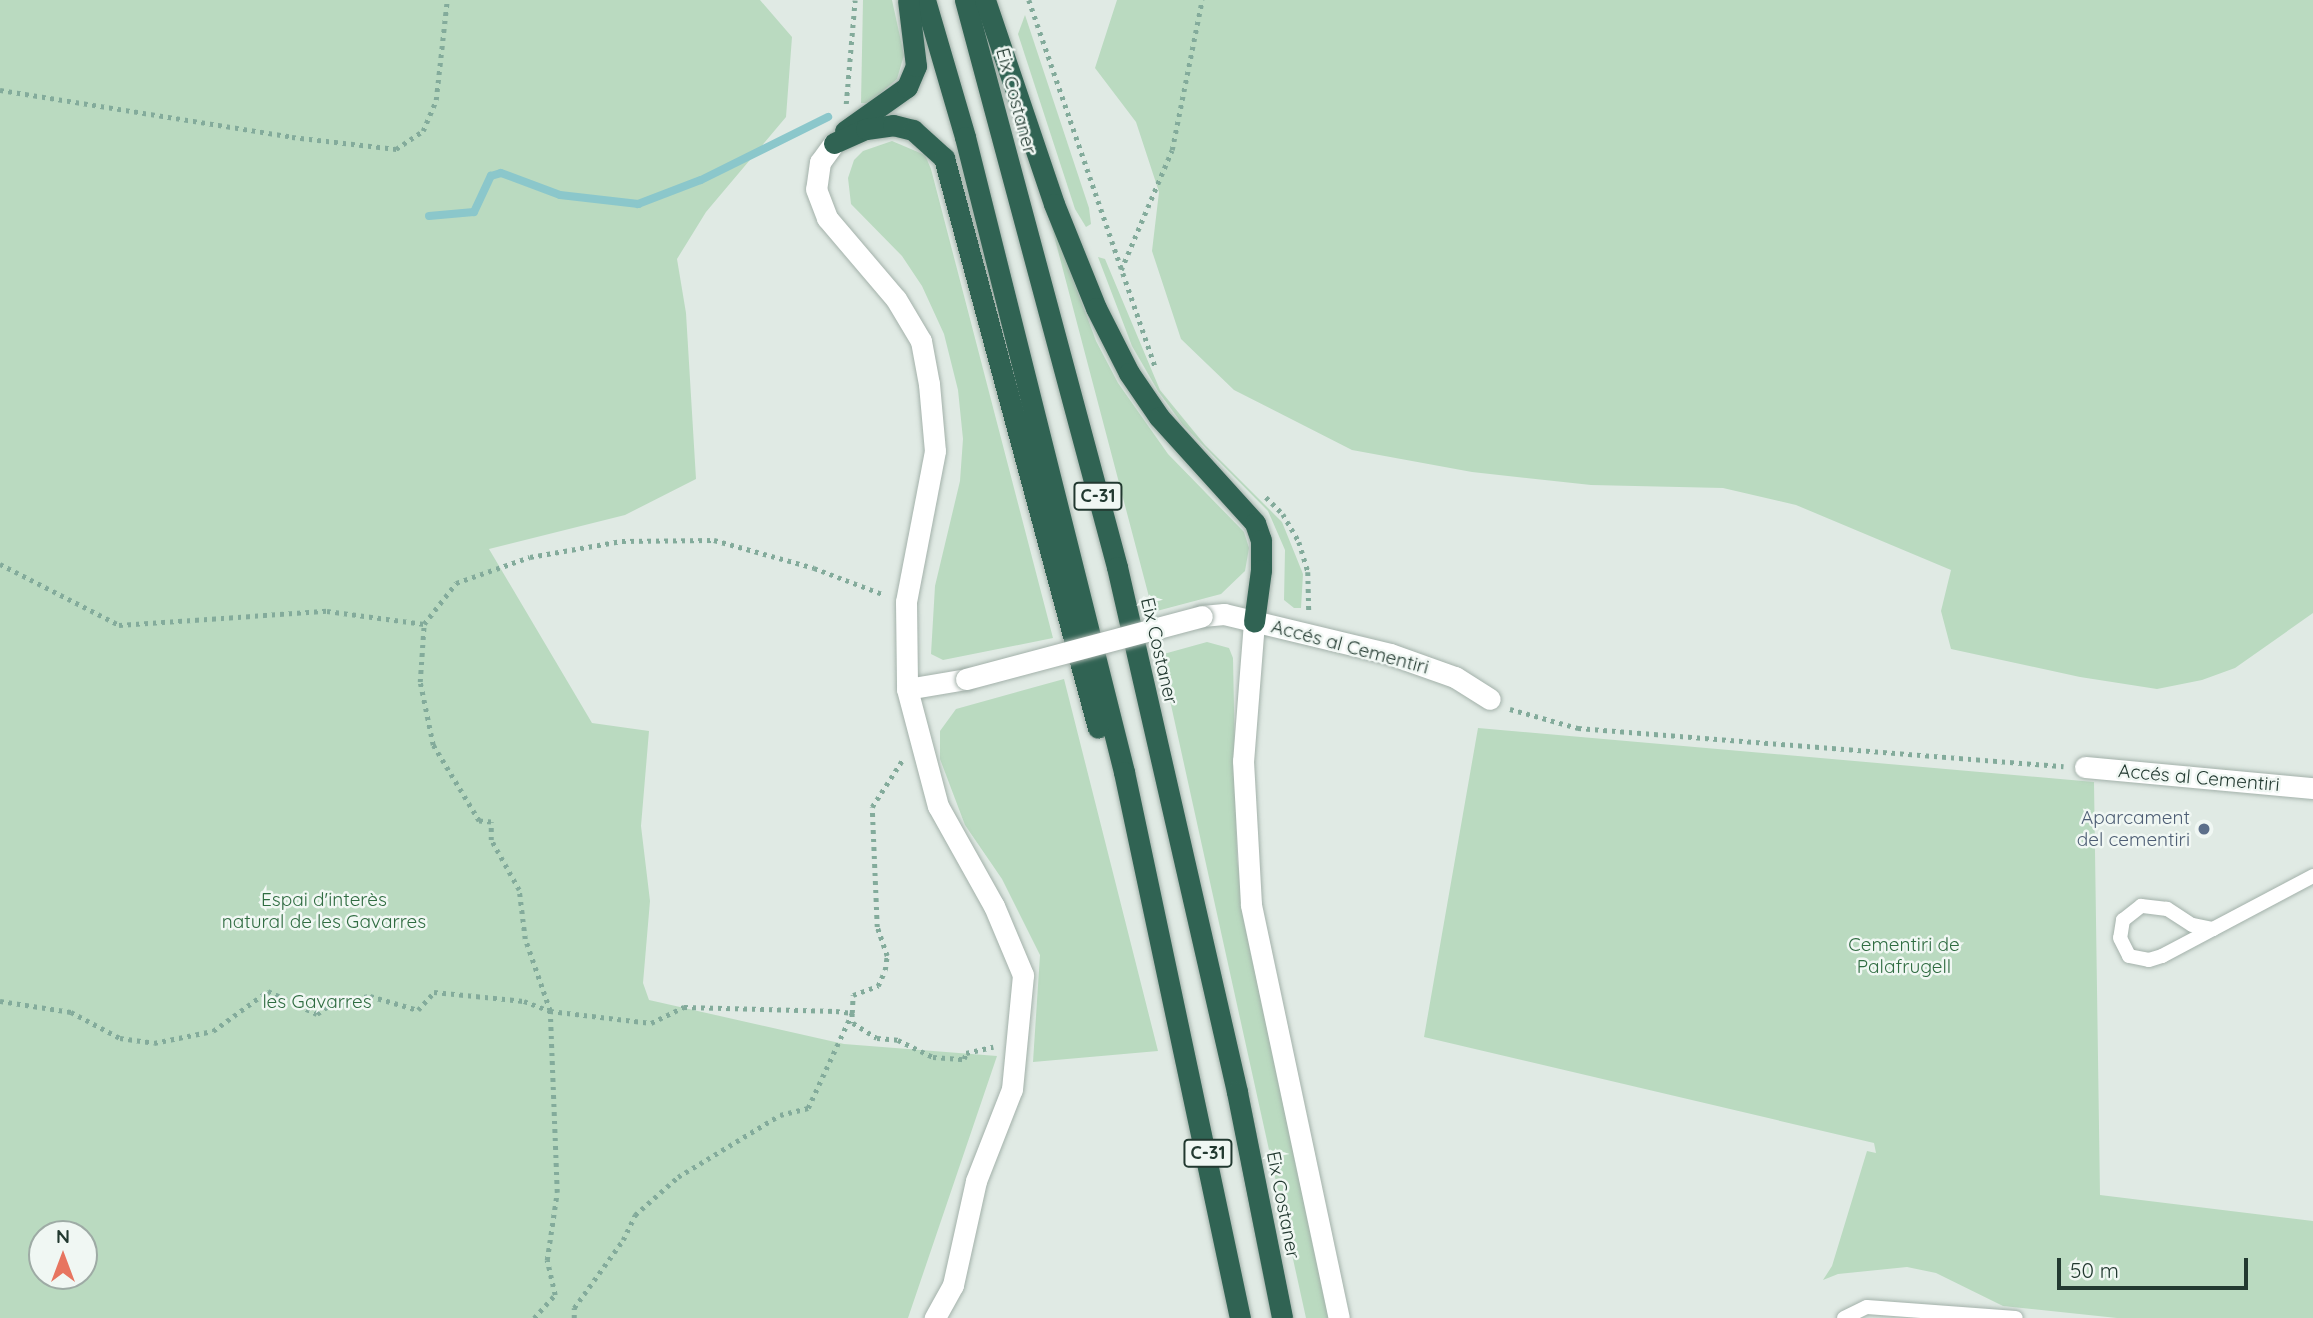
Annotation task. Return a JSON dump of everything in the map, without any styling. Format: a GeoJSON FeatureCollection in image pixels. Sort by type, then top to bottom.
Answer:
{"type":"FeatureCollection","features":[{"type":"Feature","properties":{"kind":"highway"},"geometry":{"type":"LineString","coordinates":[[834,143],[862,116],[907,86],[916,66],[908,0]]}},
{"type":"Feature","properties":{"kind":"highway","name":"C-31"},"geometry":{"type":"LineString","coordinates":[[925,0],[965,137],[1086,618],[1171,990],[1240,1318]]}},
{"type":"Feature","properties":{"kind":"highway","name":"Eix Costaner"},"geometry":{"type":"LineString","coordinates":[[965,0],[1117,568],[1237,1092],[1282,1318]]}},
{"type":"Feature","properties":{"kind":"highway"},"geometry":{"type":"LineString","coordinates":[[985,0],[1054,204],[1096,307],[1129,373],[1159,417],[1255,523],[1261,540],[1261,570],[1254,622]]}},
{"type":"Feature","properties":{"kind":"highway"},"geometry":{"type":"LineString","coordinates":[[834,143],[866,129],[893,125],[922,136],[944,158],[1171,990]]}},
{"type":"Feature","properties":{"kind":"street"},"geometry":{"type":"LineString","coordinates":[[834,143],[820,162],[816,189],[827,218],[896,299],[921,341],[929,384],[933,473],[906,602],[907,689],[938,806],[995,906],[1023,975],[1012,1089],[976,1181],[953,1285],[935,1318]]}},
{"type":"Feature","properties":{"kind":"street","name":"Accés al Cementiri"},"geometry":{"type":"LineString","coordinates":[[907,689],[966,679],[1202,616],[1224,614],[1390,654],[1455,677],[1490,699]]}},
{"type":"Feature","properties":{"kind":"street"},"geometry":{"type":"LineString","coordinates":[[1254,622],[1242,761],[1251,905],[1339,1318]]}},
{"type":"Feature","properties":{"kind":"street","name":"Accés al Cementiri"},"geometry":{"type":"LineString","coordinates":[[2085,767],[2313,788]]}},
{"type":"Feature","properties":{"kind":"lane"},"geometry":{"type":"LineString","coordinates":[[2213,929],[2192,925],[2167,909],[2141,906],[2123,919],[2120,938],[2129,956],[2149,960],[2213,929],[2313,876]]}},
{"type":"Feature","properties":{"kind":"lane"},"geometry":{"type":"LineString","coordinates":[[1844,1318],[1867,1307],[2016,1318]]}},
{"type":"Feature","properties":{"kind":"path"},"geometry":{"type":"LineString","coordinates":[[0,90],[292,137],[396,149],[424,131],[436,100],[447,0]]}},
{"type":"Feature","properties":{"kind":"path"},"geometry":{"type":"LineString","coordinates":[[834,143],[846,106],[855,0]]}},
{"type":"Feature","properties":{"kind":"path"},"geometry":{"type":"LineString","coordinates":[[1029,0],[1158,372]]}},
{"type":"Feature","properties":{"kind":"path"},"geometry":{"type":"LineString","coordinates":[[1121,270],[1172,150],[1202,0]]}},
{"type":"Feature","properties":{"kind":"path"},"geometry":{"type":"LineString","coordinates":[[1263,494],[1283,514],[1299,542],[1308,572],[1307,634]]}},
{"type":"Feature","properties":{"kind":"path"},"geometry":{"type":"LineString","coordinates":[[534,1318],[555,1295],[547,1260],[557,1192],[550,1011],[525,939],[519,890],[491,840],[491,822],[479,821],[433,745],[420,682],[424,624],[456,583],[530,557],[622,541],[714,540],[814,568],[906,602]]}},
{"type":"Feature","properties":{"kind":"path"},"geometry":{"type":"LineString","coordinates":[[0,564],[119,625],[327,611],[424,624]]}},
{"type":"Feature","properties":{"kind":"path"},"geometry":{"type":"LineString","coordinates":[[1490,699],[1533,718],[1578,728],[2085,767]]}},
{"type":"Feature","properties":{"kind":"path"},"geometry":{"type":"LineString","coordinates":[[921,750],[902,759],[872,807],[877,927],[887,956],[878,986],[853,995],[853,1023],[877,1038],[898,1040],[933,1057],[964,1059],[966,1054],[990,1049],[1017,1034]]}},
{"type":"Feature","properties":{"kind":"path"},"geometry":{"type":"LineString","coordinates":[[0,1001],[71,1013],[120,1038],[154,1042],[213,1031],[268,991],[317,1014],[331,1004],[370,996],[418,1010],[434,992],[523,1001],[550,1011],[651,1023],[684,1007],[852,1013]]}},
{"type":"Feature","properties":{"kind":"path"},"geometry":{"type":"LineString","coordinates":[[574,1318],[574,1308],[623,1240],[635,1214],[678,1177],[780,1115],[808,1108],[852,1013]]}},
{"type":"Feature","properties":{"kind":"green space","name":"Espai d'interès natural de les Gavarres"},"geometry":{"type":"Polygon","coordinates":[[[0,0],[760,0],[792,37],[786,117],[706,212],[677,259],[686,313],[696,479],[625,515],[489,549],[592,723],[649,731],[641,826],[650,901],[643,983],[649,1000],[844,1044],[997,1056],[908,1318],[0,1318],[0,0]]]}},
{"type":"Feature","properties":{"kind":"green space"},"geometry":{"type":"Polygon","coordinates":[[[863,0],[892,0],[904,55],[897,79],[869,103],[861,103],[863,0]]]}},
{"type":"Feature","properties":{"kind":"green space"},"geometry":{"type":"Polygon","coordinates":[[[1117,0],[2313,0],[2313,613],[2235,668],[2202,680],[2157,689],[2080,677],[1951,649],[1941,611],[1951,570],[1796,505],[1723,488],[1591,485],[1472,472],[1352,450],[1234,390],[1181,339],[1152,251],[1159,192],[1136,122],[1095,68],[1117,0]]]}},
{"type":"Feature","properties":{"kind":"green space"},"geometry":{"type":"Polygon","coordinates":[[[1025,15],[1089,208],[1091,224],[1086,227],[1075,209],[1018,34],[1025,15]]]}},
{"type":"Feature","properties":{"kind":"green space"},"geometry":{"type":"Polygon","coordinates":[[[892,141],[925,155],[931,169],[1053,638],[943,660],[931,654],[935,586],[960,481],[963,439],[958,390],[944,334],[922,286],[902,256],[851,204],[848,178],[854,160],[863,151],[892,141]]]}},
{"type":"Feature","properties":{"kind":"green space"},"geometry":{"type":"Polygon","coordinates":[[[1047,209],[1096,341],[1118,383],[1168,454],[1244,532],[1249,548],[1245,571],[1221,594],[1153,612],[1047,209]]]}},
{"type":"Feature","properties":{"kind":"green space"},"geometry":{"type":"Polygon","coordinates":[[[1098,257],[1105,259],[1160,390],[1205,445],[1282,522],[1303,574],[1301,608],[1294,608],[1284,600],[1285,550],[1268,511],[1183,425],[1158,391],[1132,346],[1098,257]]]}},
{"type":"Feature","properties":{"kind":"green space"},"geometry":{"type":"Polygon","coordinates":[[[1207,642],[1229,648],[1233,658],[1237,859],[1248,938],[1329,1318],[1306,1318],[1160,655],[1207,642]]]}},
{"type":"Feature","properties":{"kind":"green space"},"geometry":{"type":"Polygon","coordinates":[[[1064,679],[1158,1051],[1033,1062],[1040,955],[1002,879],[965,825],[940,759],[940,731],[956,709],[1064,679]]]}},
{"type":"Feature","properties":{"kind":"green space","name":"Cementiri de Palafrugell"},"geometry":{"type":"Polygon","coordinates":[[[1478,728],[2094,782],[2100,1195],[2313,1221],[2313,1318],[2117,1318],[2003,1306],[1936,1273],[1907,1267],[1838,1274],[1823,1280],[1832,1266],[1867,1151],[1876,1153],[1874,1143],[1424,1037],[1478,728]]]}},
{"type":"Feature","properties":{"kind":"waterway"},"geometry":{"type":"LineString","coordinates":[[429,216],[474,212],[491,176],[501,173],[560,195],[638,204],[701,180],[828,117]]}},
{"type":"Feature","properties":{"kind":"place","name":"Aparcament del cementiri"},"geometry":{"type":"Point","coordinates":[2204,829]}},
{"type":"Feature","properties":{"kind":"park label","name":"les Gavarres"},"geometry":{"type":"Point","coordinates":[317,1002]}}]}
